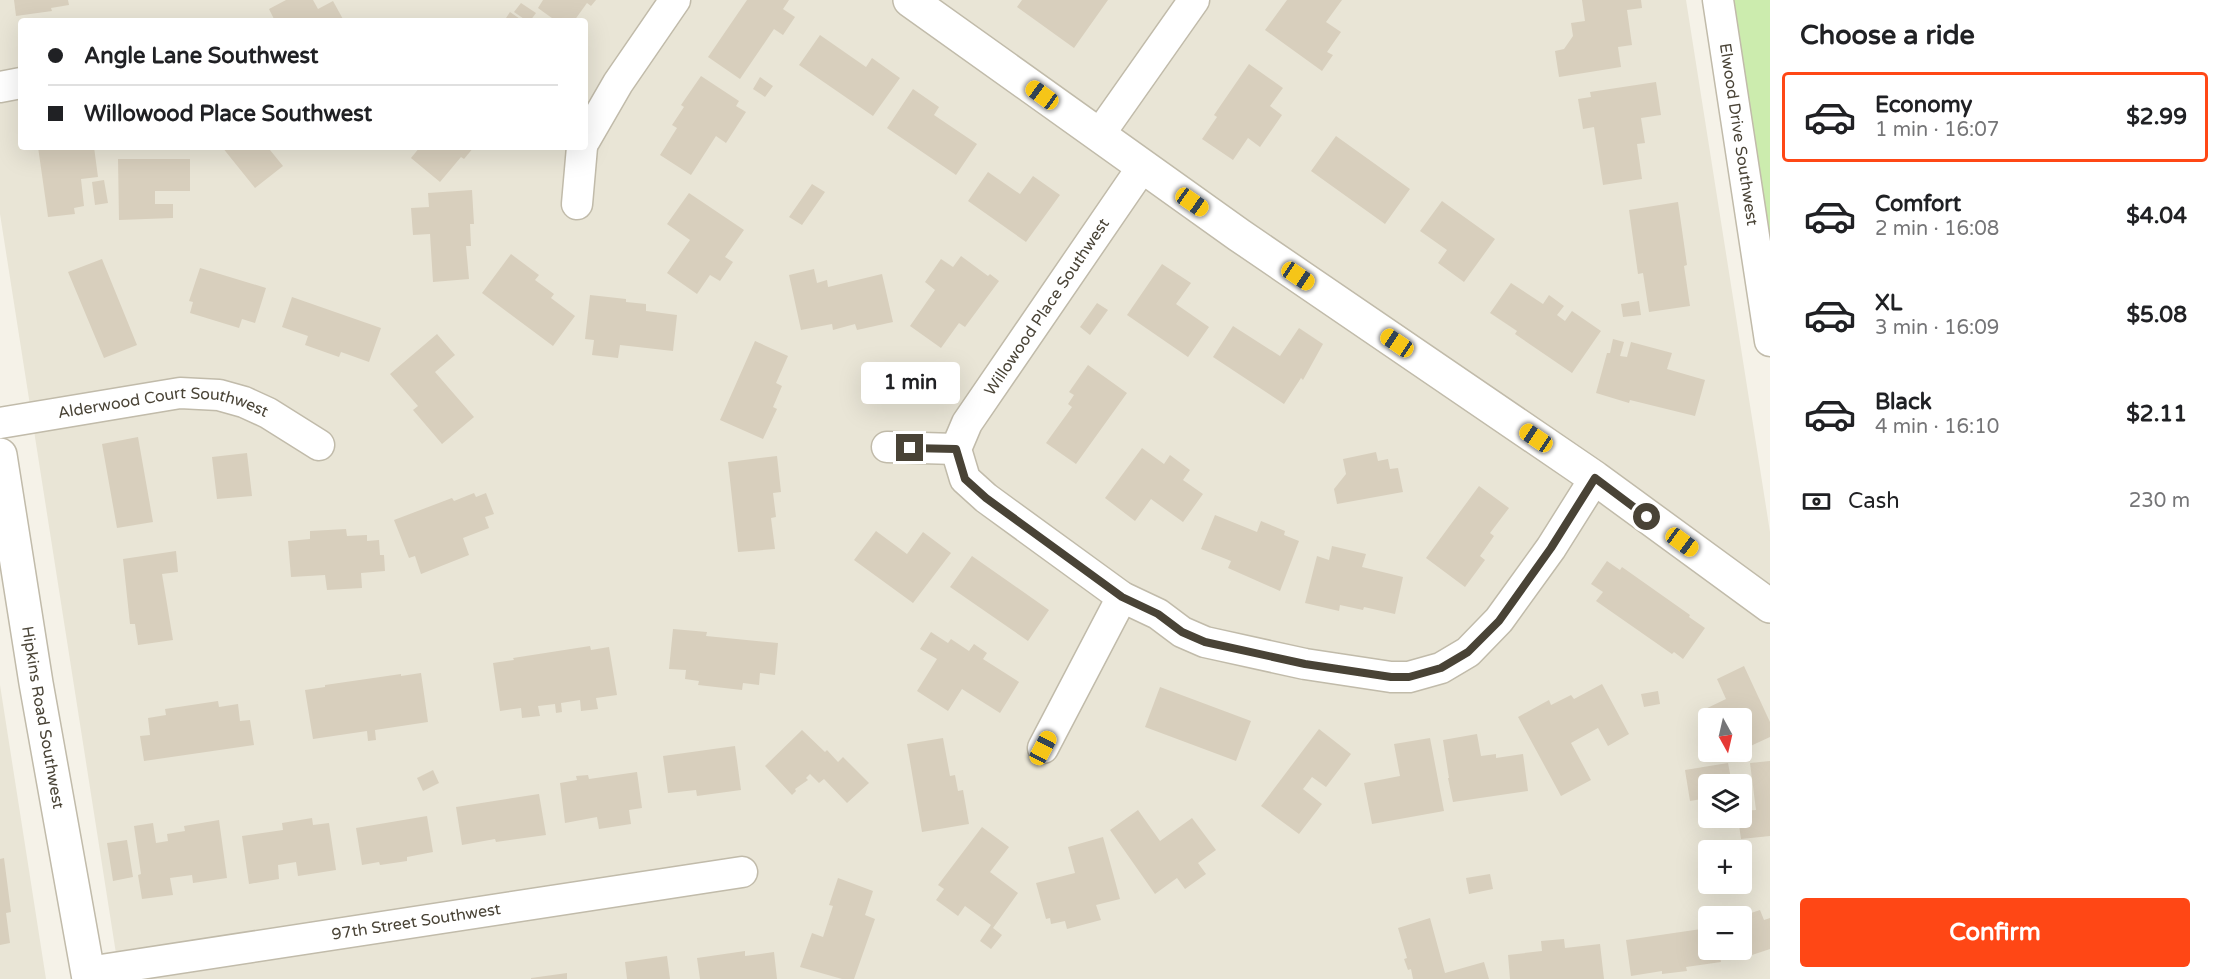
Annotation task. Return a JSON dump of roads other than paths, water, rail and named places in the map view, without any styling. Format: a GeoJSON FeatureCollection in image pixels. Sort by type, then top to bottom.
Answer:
{"type":"FeatureCollection","features":[{"type":"Feature","properties":{"kind":"street"},"geometry":{"type":"LineString","coordinates":[[588,135],[618,83],[675,0]]}},
{"type":"Feature","properties":{"kind":"street"},"geometry":{"type":"LineString","coordinates":[[910,0],[1239,235],[1595,478],[1770,606]]}},
{"type":"Feature","properties":{"kind":"street"},"geometry":{"type":"LineString","coordinates":[[1099,135],[1194,0]]}},
{"type":"Feature","properties":{"kind":"street","name":"Elwood Drive Southwest"},"geometry":{"type":"LineString","coordinates":[[1718,0],[1770,341]]}},
{"type":"Feature","properties":{"kind":"street"},"geometry":{"type":"LineString","coordinates":[[0,87],[18,84]]}},
{"type":"Feature","properties":{"kind":"street"},"geometry":{"type":"LineString","coordinates":[[577,204],[582,150]]}},
{"type":"Feature","properties":{"kind":"street","name":"Willowood Place Southwest"},"geometry":{"type":"LineString","coordinates":[[956,449],[967,423],[1143,166]]}},
{"type":"Feature","properties":{"kind":"street","name":"Alderwood Court Southwest"},"geometry":{"type":"LineString","coordinates":[[0,423],[180,393],[219,395],[244,402],[268,413],[319,445]]}},
{"type":"Feature","properties":{"kind":"street"},"geometry":{"type":"LineString","coordinates":[[887,447],[956,449],[965,479],[986,498],[1122,597],[1158,614],[1182,632],[1205,642],[1305,664],[1391,677],[1409,677],[1441,668],[1468,652],[1499,621],[1551,548],[1595,478]]}},
{"type":"Feature","properties":{"kind":"street","name":"Hipkins Road Southwest"},"geometry":{"type":"LineString","coordinates":[[0,455],[36,683],[88,975]]}},
{"type":"Feature","properties":{"kind":"street"},"geometry":{"type":"LineString","coordinates":[[1043,748],[1122,597]]}},
{"type":"Feature","properties":{"kind":"street","name":"97th Street Southwest"},"geometry":{"type":"LineString","coordinates":[[88,975],[742,872]]}}]}
